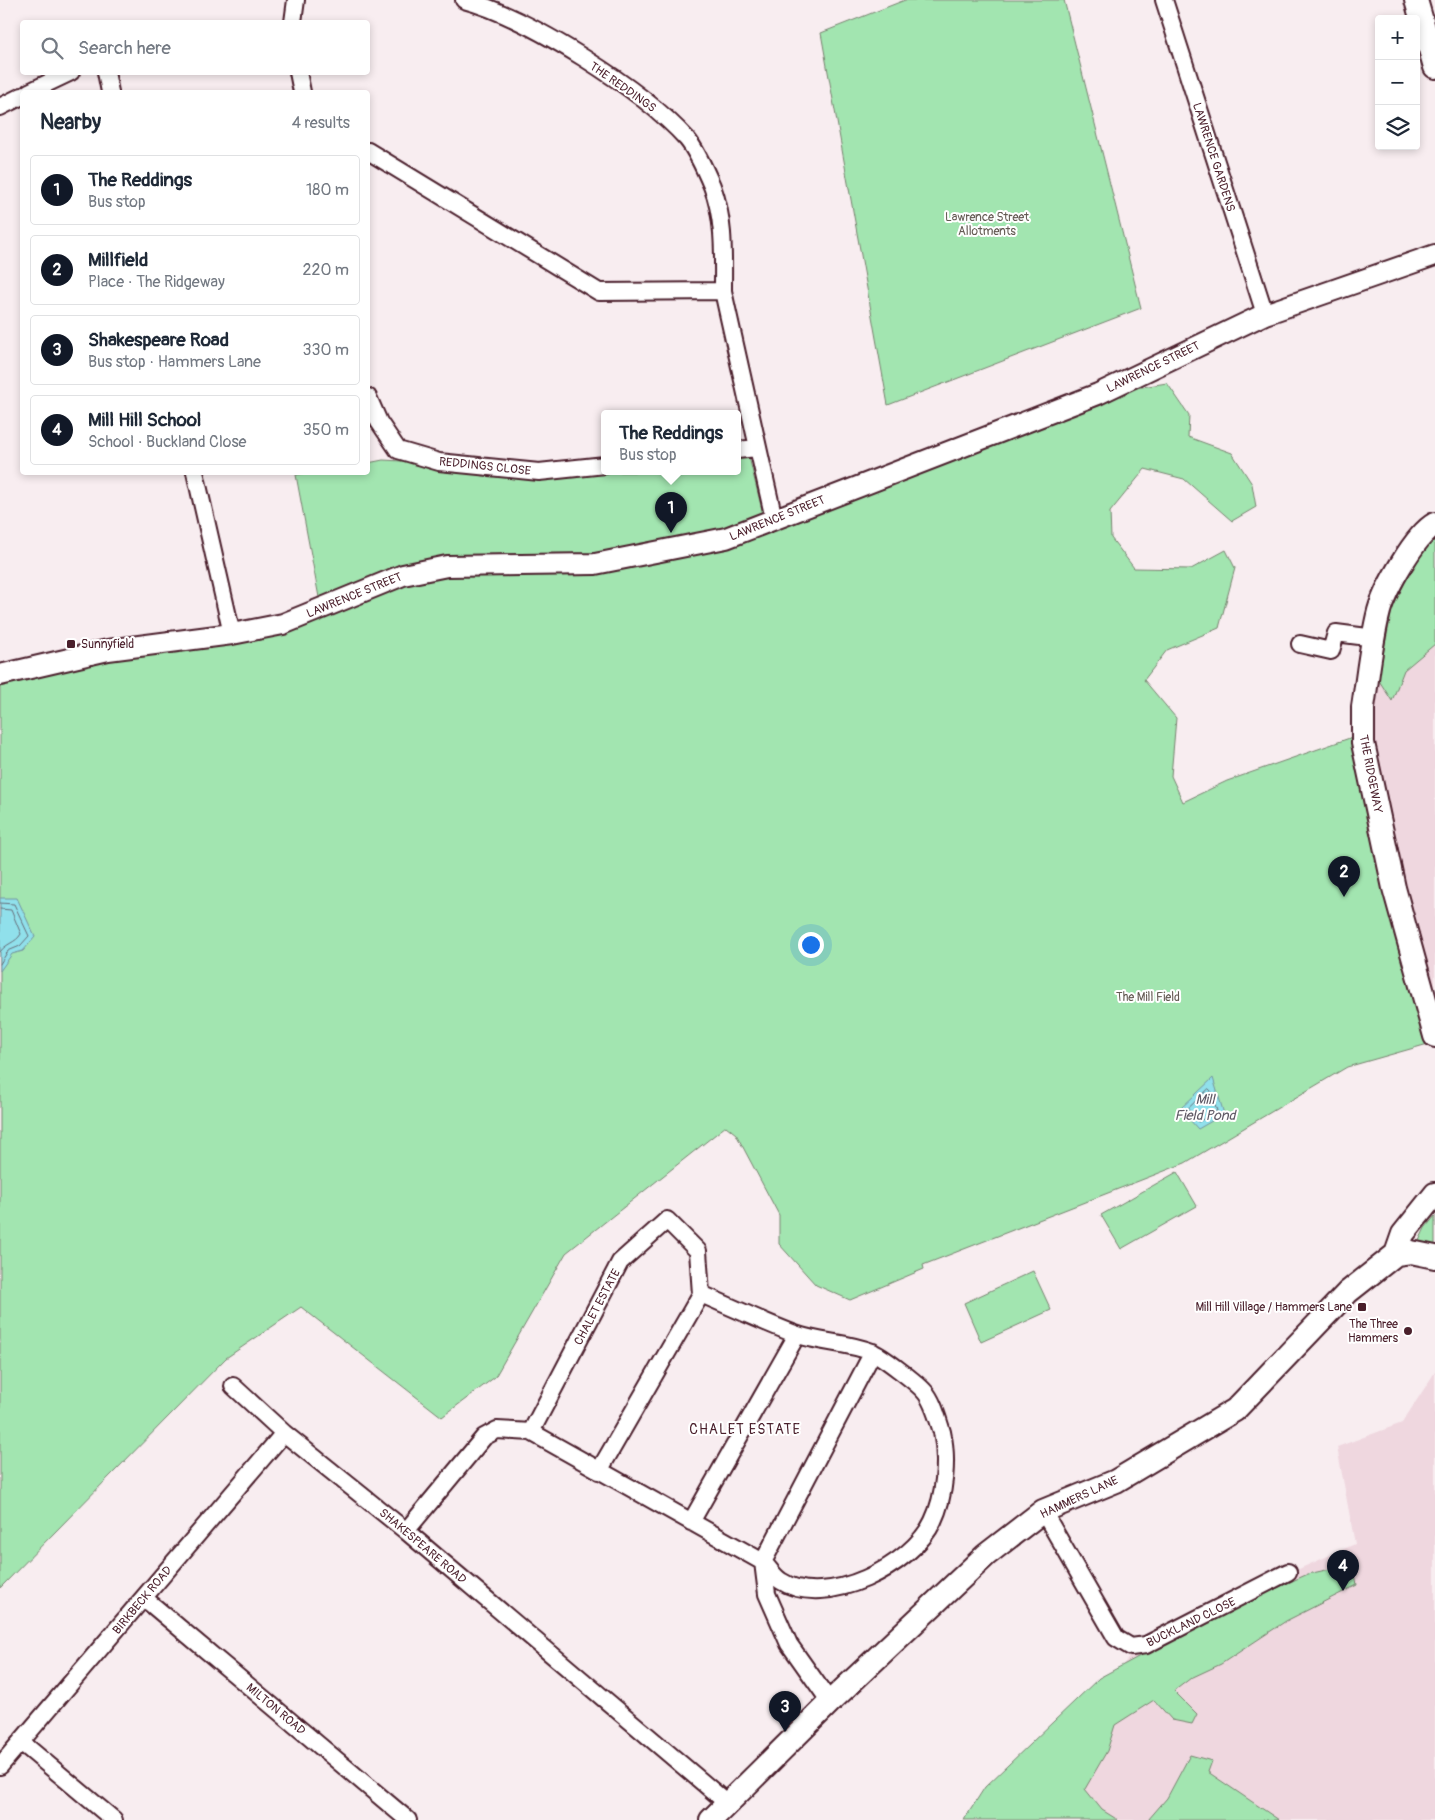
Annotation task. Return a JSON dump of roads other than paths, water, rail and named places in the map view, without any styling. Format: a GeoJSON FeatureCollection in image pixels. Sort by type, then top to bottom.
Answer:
{"type":"FeatureCollection","features":[{"type":"Feature","properties":{"kind":"main road"},"geometry":{"type":"LineString","coordinates":[[1416,0],[1435,67]]}},
{"type":"Feature","properties":{"kind":"main road","name":"THE RIDGEWAY"},"geometry":{"type":"LineString","coordinates":[[1435,524],[1417,539],[1408,552],[1380,609],[1362,707],[1362,743],[1394,888],[1435,1036]]}},
{"type":"Feature","properties":{"kind":"main road","name":"HAMMERS LANE"},"geometry":{"type":"LineString","coordinates":[[711,1820],[830,1702],[986,1555],[1043,1511],[1116,1481],[1235,1410],[1348,1292],[1396,1254],[1403,1234],[1435,1194]]}},
{"type":"Feature","properties":{"kind":"main road"},"geometry":{"type":"LineString","coordinates":[[1396,1254],[1412,1252],[1435,1257]]}},
{"type":"Feature","properties":{"kind":"street"},"geometry":{"type":"LineString","coordinates":[[293,20],[296,0]]}},
{"type":"Feature","properties":{"kind":"street","name":"THE REDDINGS"},"geometry":{"type":"LineString","coordinates":[[464,0],[488,6],[565,47],[650,103],[688,141],[712,187],[722,228],[723,291],[774,519]]}},
{"type":"Feature","properties":{"kind":"street","name":"LAWRENCE GARDENS"},"geometry":{"type":"LineString","coordinates":[[1164,0],[1264,314]]}},
{"type":"Feature","properties":{"kind":"street"},"geometry":{"type":"LineString","coordinates":[[33,90],[65,75]]}},
{"type":"Feature","properties":{"kind":"street"},"geometry":{"type":"LineString","coordinates":[[107,75],[110,90]]}},
{"type":"Feature","properties":{"kind":"street"},"geometry":{"type":"LineString","coordinates":[[299,75],[302,90]]}},
{"type":"Feature","properties":{"kind":"street"},"geometry":{"type":"LineString","coordinates":[[0,107],[20,97]]}},
{"type":"Feature","properties":{"kind":"street"},"geometry":{"type":"LineString","coordinates":[[370,152],[599,292],[723,291]]}},
{"type":"Feature","properties":{"kind":"street","name":"LAWRENCE STREET"},"geometry":{"type":"LineString","coordinates":[[0,675],[108,650],[232,634],[283,624],[403,574],[447,566],[595,564],[726,538],[1098,394],[1264,314],[1435,255]]}},
{"type":"Feature","properties":{"kind":"street","name":"REDDINGS CLOSE"},"geometry":{"type":"LineString","coordinates":[[370,402],[379,422],[398,450],[439,462],[539,472],[601,465]]}},
{"type":"Feature","properties":{"kind":"street"},"geometry":{"type":"LineString","coordinates":[[741,450],[757,448]]}},
{"type":"Feature","properties":{"kind":"street"},"geometry":{"type":"LineString","coordinates":[[196,475],[232,634]]}},
{"type":"Feature","properties":{"kind":"street"},"geometry":{"type":"LineString","coordinates":[[1300,644],[1331,651],[1336,632],[1375,638]]}},
{"type":"Feature","properties":{"kind":"street","name":"CHALET ESTATE"},"geometry":{"type":"LineString","coordinates":[[530,1432],[620,1262],[667,1220],[698,1251],[701,1294]]}},
{"type":"Feature","properties":{"kind":"street"},"geometry":{"type":"LineString","coordinates":[[406,1530],[484,1437],[497,1430],[530,1432],[763,1562],[781,1581],[801,1589],[824,1589],[858,1583],[891,1567],[914,1547],[933,1522],[941,1496],[946,1450],[939,1420],[925,1391],[874,1352],[797,1335],[701,1294],[600,1471]]}},
{"type":"Feature","properties":{"kind":"street"},"geometry":{"type":"LineString","coordinates":[[691,1522],[797,1335]]}},
{"type":"Feature","properties":{"kind":"street"},"geometry":{"type":"LineString","coordinates":[[830,1702],[789,1644],[767,1594],[763,1562],[874,1352]]}},
{"type":"Feature","properties":{"kind":"street","name":"SHAKESPEARE ROAD"},"geometry":{"type":"LineString","coordinates":[[233,1386],[284,1433],[406,1530],[728,1804]]}},
{"type":"Feature","properties":{"kind":"street","name":"BIRKBECK ROAD"},"geometry":{"type":"LineString","coordinates":[[0,1766],[284,1433]]}},
{"type":"Feature","properties":{"kind":"street","name":"BUCKLAND CLOSE"},"geometry":{"type":"LineString","coordinates":[[1043,1511],[1116,1638],[1131,1647],[1146,1645],[1288,1572]]}},
{"type":"Feature","properties":{"kind":"street","name":"MILTON ROAD"},"geometry":{"type":"LineString","coordinates":[[144,1598],[408,1820]]}},
{"type":"Feature","properties":{"kind":"street"},"geometry":{"type":"LineString","coordinates":[[21,1742],[114,1820]]}},
{"type":"Feature","properties":{"kind":"water"},"geometry":{"type":"Polygon","coordinates":[[[0,898],[17,898],[35,937],[23,951],[12,954],[0,971],[0,898]]]}},
{"type":"Feature","properties":{"kind":"water","name":"Mill Field Pond"},"geometry":{"type":"Polygon","coordinates":[[[1213,1078],[1224,1114],[1198,1129],[1180,1109],[1213,1078]]]}},
{"type":"Feature","properties":{"kind":"place","name":"The Reddings"},"geometry":{"type":"Point","coordinates":[671,533]}},
{"type":"Feature","properties":{"kind":"place","name":"Sunnyfield"},"geometry":{"type":"Point","coordinates":[71,644]}},
{"type":"Feature","properties":{"kind":"place","name":"Millfield"},"geometry":{"type":"Point","coordinates":[1344,897]}},
{"type":"Feature","properties":{"kind":"place","name":"Mill Hill Village / Hammers Lane"},"geometry":{"type":"Point","coordinates":[1362,1307]}},
{"type":"Feature","properties":{"kind":"place","name":"The Three Hammers"},"geometry":{"type":"Point","coordinates":[1408,1331]}},
{"type":"Feature","properties":{"kind":"place","name":"Mill Hill School"},"geometry":{"type":"Point","coordinates":[1343,1591]}},
{"type":"Feature","properties":{"kind":"place","name":"Shakespeare Road"},"geometry":{"type":"Point","coordinates":[785,1732]}},
{"type":"Feature","properties":{"kind":"district","name":"CHALET ESTATE"},"geometry":{"type":"Point","coordinates":[745,1429]}},
{"type":"Feature","properties":{"kind":"park label","name":"Lawrence Street Allotments"},"geometry":{"type":"Point","coordinates":[987,224]}},
{"type":"Feature","properties":{"kind":"park label","name":"The Mill Field"},"geometry":{"type":"Point","coordinates":[1148,997]}}]}
